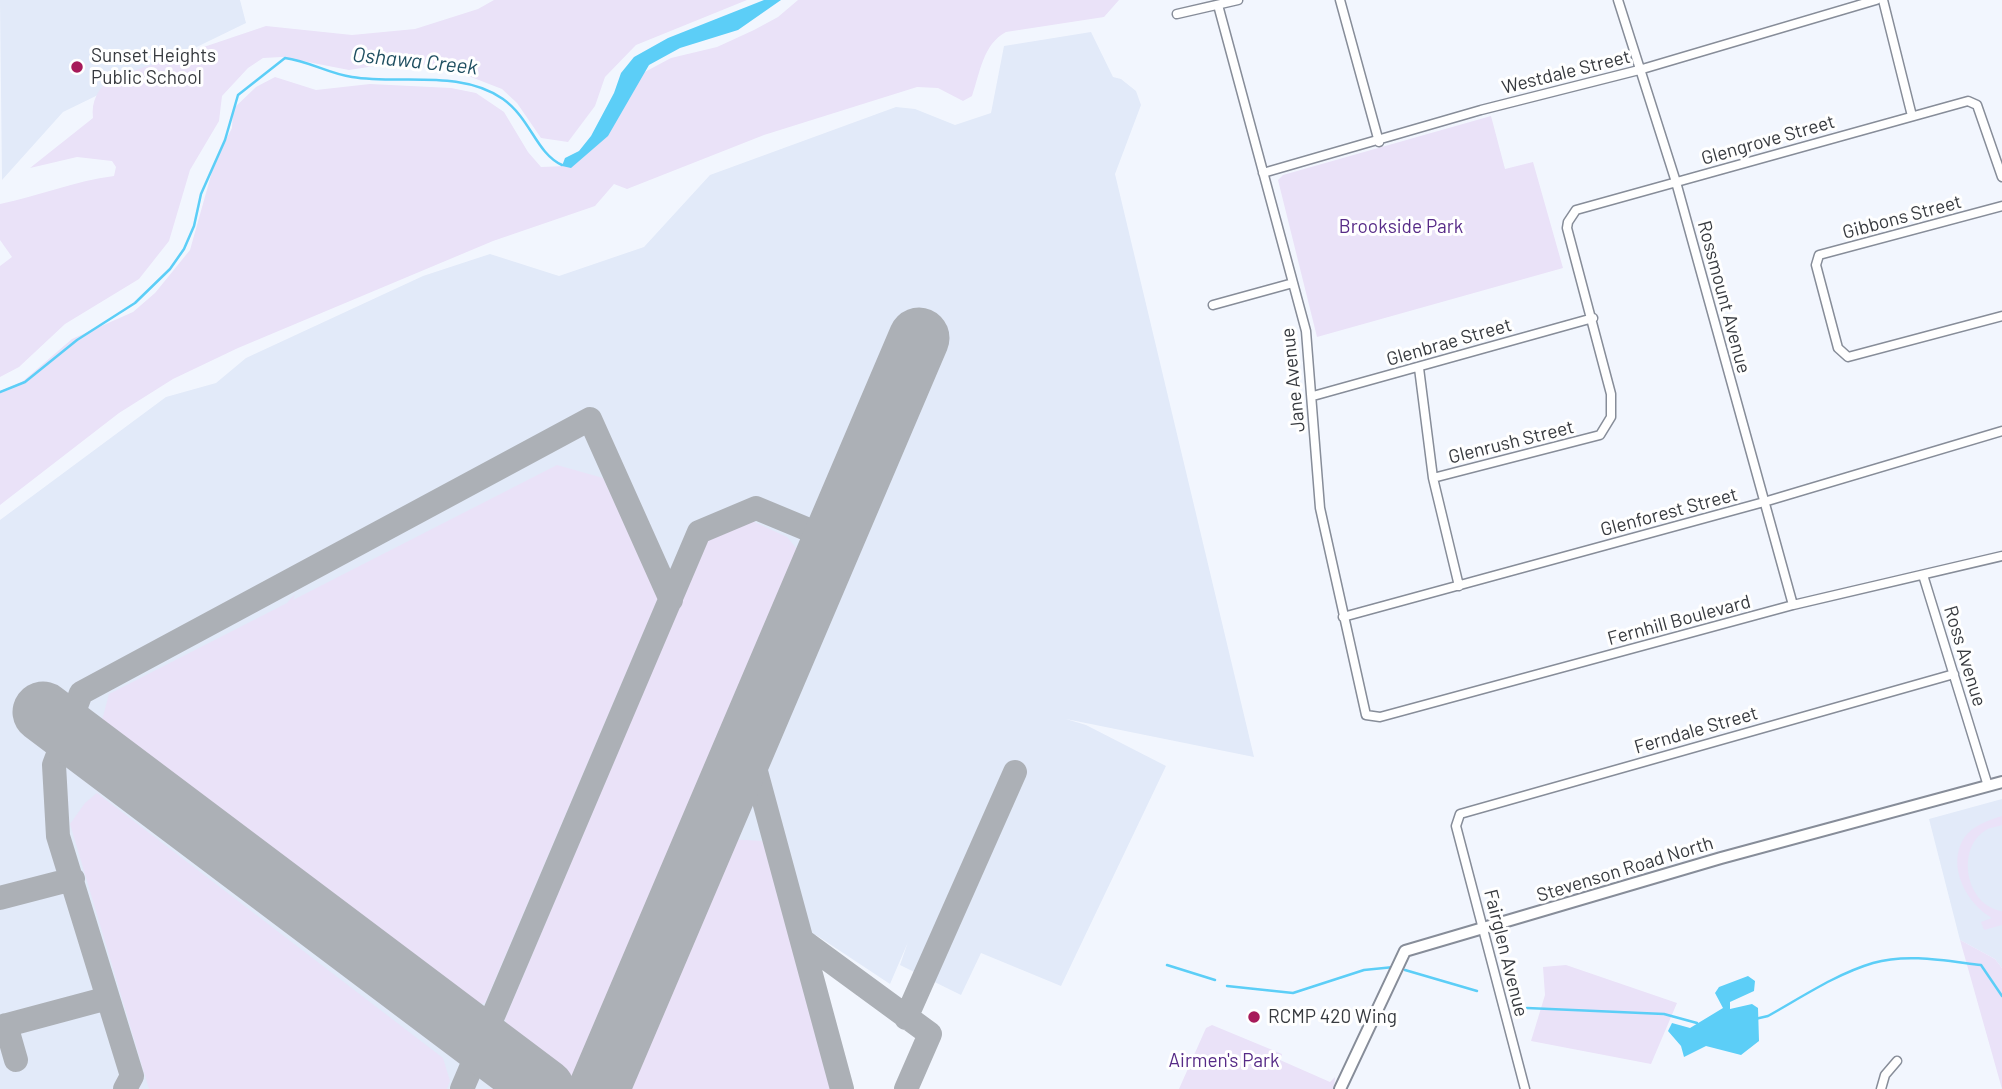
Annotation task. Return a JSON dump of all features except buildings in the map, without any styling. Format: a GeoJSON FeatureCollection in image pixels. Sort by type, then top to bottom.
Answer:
{"type":"FeatureCollection","features":[{"type":"Feature","properties":{"kind":"street"},"geometry":{"type":"LineString","coordinates":[[1177,14],[1238,0]]}},
{"type":"Feature","properties":{"kind":"street"},"geometry":{"type":"LineString","coordinates":[[1340,0],[1379,142]]}},
{"type":"Feature","properties":{"kind":"street","name":"Rossmount Avenue"},"geometry":{"type":"LineString","coordinates":[[1618,0],[1676,182],[1793,605]]}},
{"type":"Feature","properties":{"kind":"street","name":"Westdale Street"},"geometry":{"type":"LineString","coordinates":[[1263,173],[1379,142],[1481,110],[1639,70],[1876,0]]}},
{"type":"Feature","properties":{"kind":"street"},"geometry":{"type":"LineString","coordinates":[[1883,0],[1912,116]]}},
{"type":"Feature","properties":{"kind":"street","name":"Jane Avenue"},"geometry":{"type":"LineString","coordinates":[[1218,5],[1306,331],[1320,508],[1366,715]]}},
{"type":"Feature","properties":{"kind":"street","name":"Glengrove Street"},"geometry":{"type":"LineString","coordinates":[[1576,210],[1968,101],[1977,105],[2002,177]]}},
{"type":"Feature","properties":{"kind":"street","name":"Gibbons Street"},"geometry":{"type":"LineString","coordinates":[[2002,206],[1819,255],[1816,265],[1838,348],[1849,357],[2002,316]]}},
{"type":"Feature","properties":{"kind":"street","name":"Glenrush Street"},"geometry":{"type":"LineString","coordinates":[[1433,478],[1600,435],[1611,417],[1611,394],[1567,228],[1576,210]]}},
{"type":"Feature","properties":{"kind":"street"},"geometry":{"type":"LineString","coordinates":[[1213,305],[1293,283]]}},
{"type":"Feature","properties":{"kind":"street","name":"Glenbrae Street"},"geometry":{"type":"LineString","coordinates":[[1313,396],[1593,318]]}},
{"type":"Feature","properties":{"kind":"street"},"geometry":{"type":"LineString","coordinates":[[1419,368],[1433,478],[1458,586]]}},
{"type":"Feature","properties":{"kind":"street","name":"Glenforest Street"},"geometry":{"type":"LineString","coordinates":[[1343,617],[1764,502],[2002,431]]}},
{"type":"Feature","properties":{"kind":"street","name":"Fernhill Boulevard"},"geometry":{"type":"LineString","coordinates":[[1366,715],[1380,717],[1793,605],[2002,556]]}},
{"type":"Feature","properties":{"kind":"street","name":"Ross Avenue"},"geometry":{"type":"LineString","coordinates":[[1923,575],[1988,786]]}},
{"type":"Feature","properties":{"kind":"street","name":"Ferndale Street"},"geometry":{"type":"LineString","coordinates":[[1456,826],[1457,817],[1466,811],[1954,674]]}},
{"type":"Feature","properties":{"kind":"street","name":"Stevenson Road North"},"geometry":{"type":"LineString","coordinates":[[1340,1089],[1405,951],[1721,858],[2002,782]]}},
{"type":"Feature","properties":{"kind":"street","name":"Fairglen Avenue"},"geometry":{"type":"LineString","coordinates":[[1456,826],[1525,1089]]}},
{"type":"Feature","properties":{"kind":"street"},"geometry":{"type":"LineString","coordinates":[[1881,1089],[1885,1075],[1897,1061]]}},
{"type":"Feature","properties":{"kind":"shaded area","name":"Sunset Heights Public School"},"geometry":{"type":"Polygon","coordinates":[[[0,0],[240,0],[246,23],[63,112],[2,180],[0,0]]]}},
{"type":"Feature","properties":{"kind":"shaded area"},"geometry":{"type":"Polygon","coordinates":[[[1091,32],[1113,77],[1121,79],[1136,91],[1141,105],[1115,174],[1254,757],[1066,719],[1086,725],[1166,766],[1061,986],[981,953],[961,995],[900,965],[908,942],[890,984],[816,935],[804,944],[850,1089],[0,1089],[0,520],[166,397],[216,383],[246,358],[423,276],[490,254],[559,276],[644,247],[710,175],[896,107],[915,109],[955,125],[991,113],[1004,46],[1091,32]]]}},
{"type":"Feature","properties":{"kind":"shaded area"},"geometry":{"type":"Polygon","coordinates":[[[2002,799],[2002,968],[1995,959],[1960,940],[1929,819],[2002,799]]]}},
{"type":"Feature","properties":{"kind":"green space"},"geometry":{"type":"Polygon","coordinates":[[[494,0],[747,0],[636,45],[605,77],[595,106],[568,142],[541,138],[517,103],[502,89],[440,65],[388,64],[349,70],[282,57],[263,58],[248,68],[222,96],[219,121],[190,170],[169,241],[139,279],[65,324],[19,367],[0,377],[0,266],[12,257],[0,240],[0,204],[114,176],[116,167],[112,161],[77,157],[30,168],[93,118],[96,95],[112,78],[266,26],[352,35],[415,29],[478,9],[494,0]]]}},
{"type":"Feature","properties":{"kind":"green space"},"geometry":{"type":"Polygon","coordinates":[[[798,0],[1119,0],[1104,17],[1006,32],[998,37],[987,51],[972,96],[963,101],[938,88],[917,87],[764,135],[627,189],[614,184],[595,206],[493,241],[238,348],[173,379],[119,413],[0,505],[0,391],[22,382],[72,339],[133,312],[155,293],[190,250],[215,161],[232,128],[233,109],[256,87],[275,77],[316,90],[370,84],[451,88],[476,93],[504,112],[528,152],[541,167],[567,166],[596,140],[641,74],[671,58],[717,47],[754,30],[778,17],[798,0]]]}},
{"type":"Feature","properties":{"kind":"green space","name":"Brookside Park"},"geometry":{"type":"Polygon","coordinates":[[[1491,116],[1505,169],[1533,162],[1563,268],[1317,337],[1278,180],[1283,175],[1491,116]]]}},
{"type":"Feature","properties":{"kind":"green space"},"geometry":{"type":"Polygon","coordinates":[[[557,465],[603,478],[659,596],[485,1003],[462,1009],[98,735],[109,694],[287,603],[295,594],[293,600],[557,465]]]}},
{"type":"Feature","properties":{"kind":"green space"},"geometry":{"type":"Polygon","coordinates":[[[752,521],[787,537],[801,554],[578,1079],[562,1084],[512,1049],[505,1019],[707,541],[752,521]]]}},
{"type":"Feature","properties":{"kind":"green space"},"geometry":{"type":"Polygon","coordinates":[[[97,793],[443,1058],[450,1081],[447,1089],[149,1089],[70,824],[85,803],[97,793]]]}},
{"type":"Feature","properties":{"kind":"green space"},"geometry":{"type":"Polygon","coordinates":[[[2002,816],[2002,825],[1988,829],[1976,839],[1970,850],[1969,876],[1973,888],[1980,899],[1990,907],[2002,911],[2002,925],[1984,930],[1981,922],[1992,918],[1967,894],[1958,872],[1957,860],[1964,838],[1971,830],[2002,816]]]}},
{"type":"Feature","properties":{"kind":"green space"},"geometry":{"type":"Polygon","coordinates":[[[730,839],[762,841],[804,944],[838,1089],[622,1089],[730,839]]]}},
{"type":"Feature","properties":{"kind":"green space"},"geometry":{"type":"Polygon","coordinates":[[[1960,940],[1995,959],[2002,968],[2002,1089],[1960,940]]]}},
{"type":"Feature","properties":{"kind":"green space"},"geometry":{"type":"Polygon","coordinates":[[[1566,965],[1677,1003],[1651,1064],[1531,1041],[1545,995],[1543,967],[1566,965]]]}},
{"type":"Feature","properties":{"kind":"green space","name":"Airmen's Park"},"geometry":{"type":"Polygon","coordinates":[[[1212,1025],[1282,1054],[1280,1060],[1330,1082],[1335,1077],[1334,1089],[1179,1089],[1206,1028],[1212,1025]]]}},
{"type":"Feature","properties":{"kind":"water"},"geometry":{"type":"Polygon","coordinates":[[[764,0],[781,0],[738,30],[680,48],[649,65],[608,136],[571,168],[562,166],[565,158],[579,151],[591,136],[614,93],[621,73],[634,57],[668,38],[764,0]]]}},
{"type":"Feature","properties":{"kind":"water"},"geometry":{"type":"Polygon","coordinates":[[[1748,976],[1755,981],[1754,991],[1730,1002],[1730,1009],[1752,1004],[1758,1008],[1759,1041],[1741,1055],[1706,1046],[1684,1057],[1681,1046],[1668,1031],[1672,1023],[1690,1028],[1723,1008],[1715,993],[1719,987],[1748,976]]]}},
{"type":"Feature","properties":{"kind":"waterway","name":"Oshawa Creek"},"geometry":{"type":"LineString","coordinates":[[0,392],[25,382],[77,340],[135,303],[170,269],[184,249],[194,226],[201,194],[225,140],[238,95],[285,58],[352,77],[449,81],[486,90],[513,107],[539,144],[553,160],[562,165]]}},
{"type":"Feature","properties":{"kind":"waterway"},"geometry":{"type":"LineString","coordinates":[[1755,1019],[1768,1016],[1846,973],[1886,960],[1927,959],[1981,965],[2002,996]]}},
{"type":"Feature","properties":{"kind":"waterway"},"geometry":{"type":"LineString","coordinates":[[1167,965],[1215,980]]}},
{"type":"Feature","properties":{"kind":"waterway"},"geometry":{"type":"LineString","coordinates":[[1227,986],[1293,993],[1364,970],[1394,967]]}},
{"type":"Feature","properties":{"kind":"waterway"},"geometry":{"type":"LineString","coordinates":[[1405,970],[1477,991]]}},
{"type":"Feature","properties":{"kind":"waterway"},"geometry":{"type":"LineString","coordinates":[[1527,1008],[1664,1014],[1697,1023]]}},
{"type":"Feature","properties":{"kind":"taxiway"},"geometry":{"type":"LineString","coordinates":[[125,1089],[132,1076],[58,836],[54,765],[81,693],[590,419],[671,600]]}},
{"type":"Feature","properties":{"kind":"taxiway"},"geometry":{"type":"LineString","coordinates":[[462,1089],[699,532],[756,508],[809,530],[830,550]]}},
{"type":"Feature","properties":{"kind":"taxiway"},"geometry":{"type":"LineString","coordinates":[[748,742],[842,1089]]}},
{"type":"Feature","properties":{"kind":"taxiway"},"geometry":{"type":"LineString","coordinates":[[906,1018],[1015,772]]}},
{"type":"Feature","properties":{"kind":"taxiway"},"geometry":{"type":"LineString","coordinates":[[0,898],[73,879]]}},
{"type":"Feature","properties":{"kind":"taxiway"},"geometry":{"type":"LineString","coordinates":[[803,941],[930,1034],[906,1089]]}},
{"type":"Feature","properties":{"kind":"taxiway"},"geometry":{"type":"LineString","coordinates":[[0,1027],[108,998]]}},
{"type":"Feature","properties":{"kind":"taxiway"},"geometry":{"type":"LineString","coordinates":[[6,1025],[16,1060]]}},
{"type":"Feature","properties":{"kind":"runway"},"geometry":{"type":"LineString","coordinates":[[599,1089],[919,338]]}},
{"type":"Feature","properties":{"kind":"runway"},"geometry":{"type":"LineString","coordinates":[[43,712],[544,1089]]}},
{"type":"Feature","properties":{"kind":"place","name":"Sunset Heights Public School"},"geometry":{"type":"Point","coordinates":[77,67]}},
{"type":"Feature","properties":{"kind":"place","name":"RCMP 420 Wing"},"geometry":{"type":"Point","coordinates":[1254,1017]}}]}
